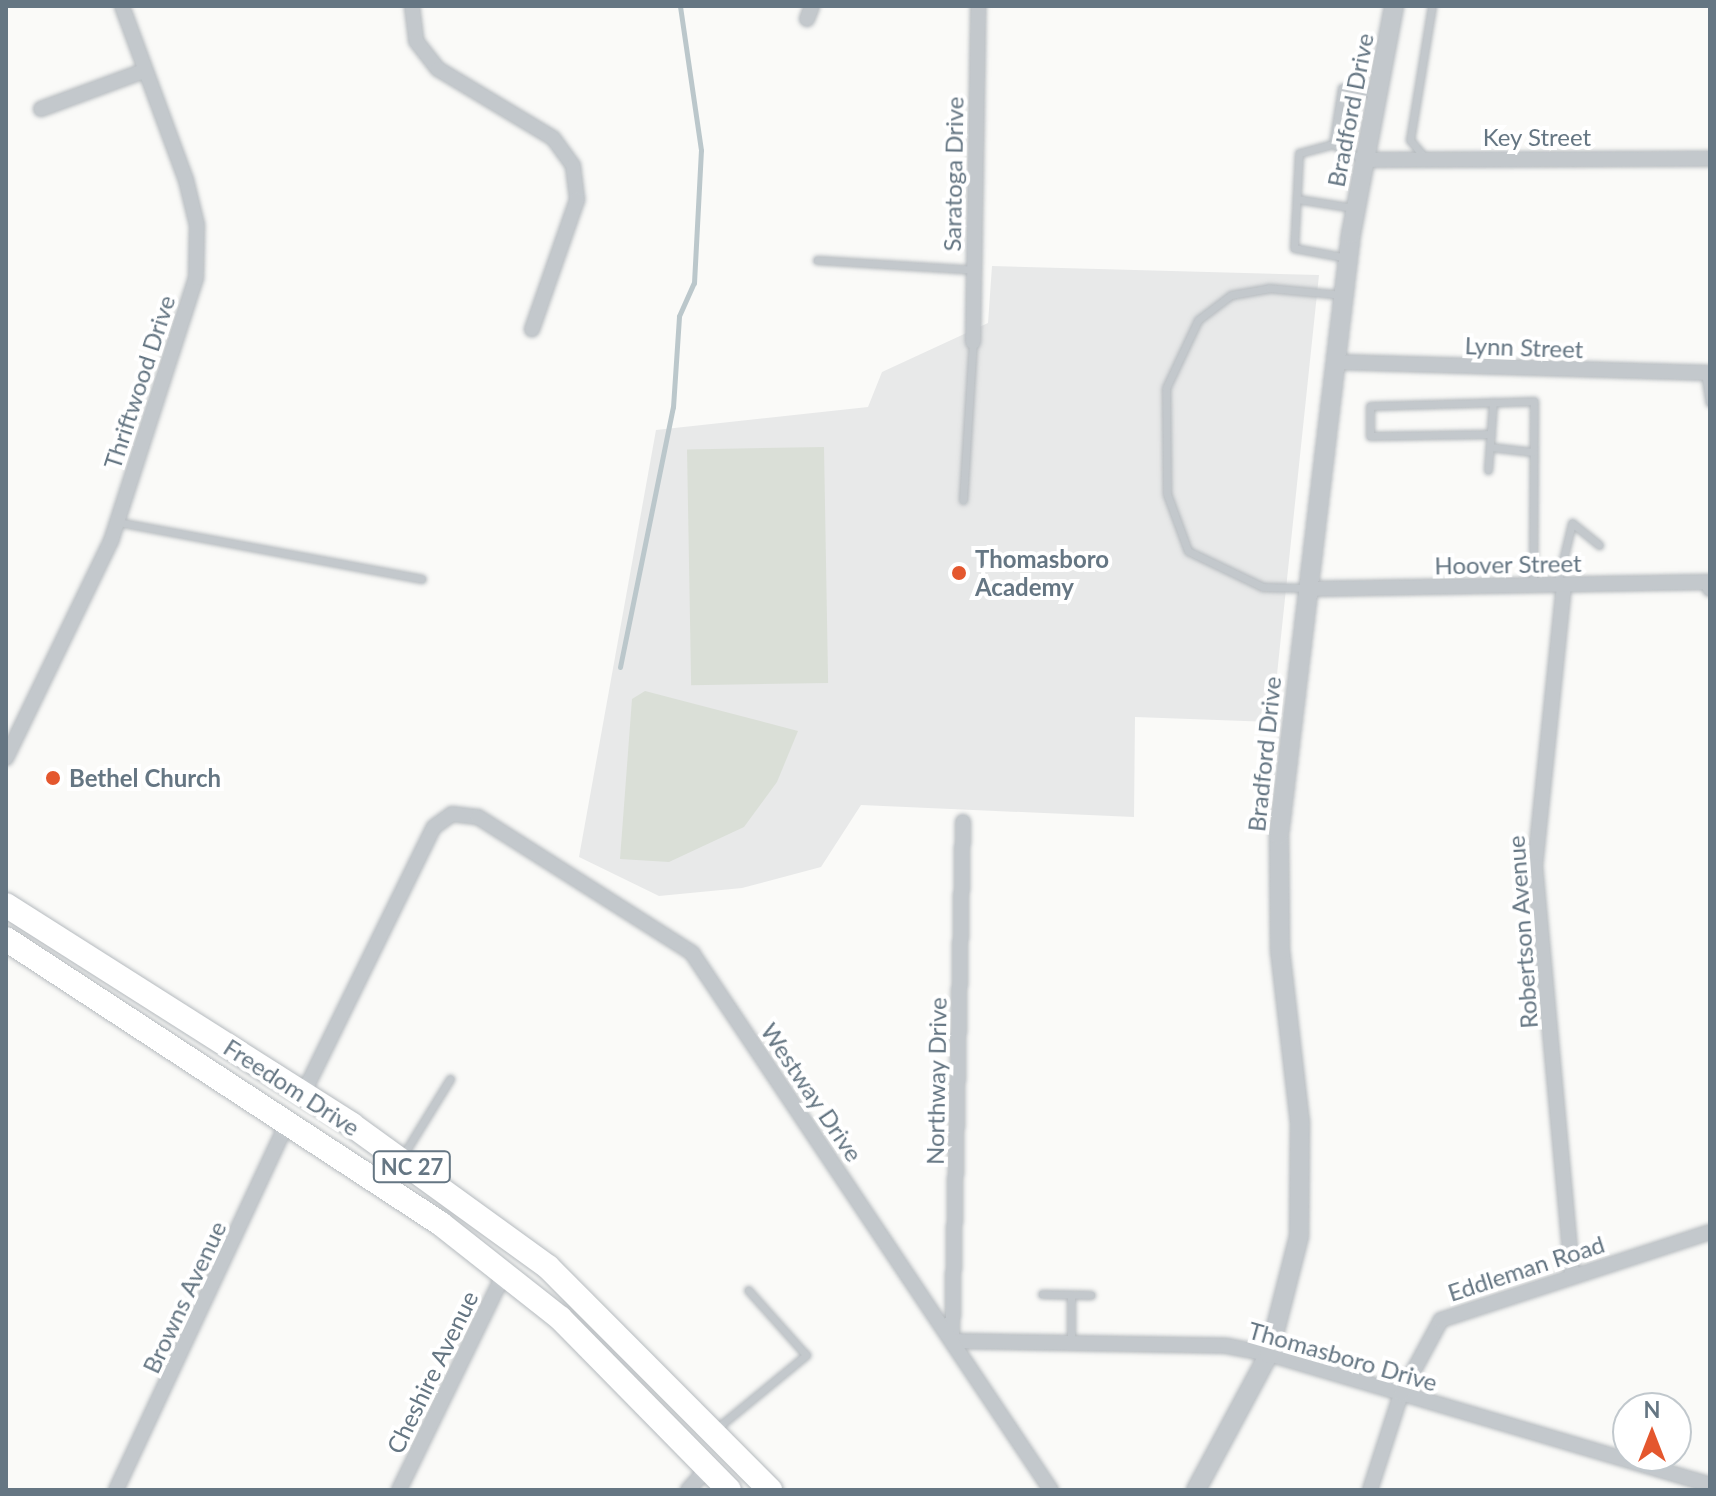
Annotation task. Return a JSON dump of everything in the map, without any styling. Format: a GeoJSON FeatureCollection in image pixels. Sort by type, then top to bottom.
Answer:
{"type":"FeatureCollection","features":[{"type":"Feature","properties":{"kind":"main road","name":"Freedom Drive"},"geometry":{"type":"LineString","coordinates":[[6,905],[401,1159],[548,1267],[714,1430],[770,1490]]}},
{"type":"Feature","properties":{"kind":"main road"},"geometry":{"type":"LineString","coordinates":[[6,916],[169,1019],[185,1019]]}},
{"type":"Feature","properties":{"kind":"main road","name":"Freedom Drive"},"geometry":{"type":"LineString","coordinates":[[6,939],[288,1121],[504,1274],[596,1351],[729,1490]]}},
{"type":"Feature","properties":{"kind":"street","name":"Thriftwood Drive"},"geometry":{"type":"LineString","coordinates":[[6,758],[118,522],[199,251],[186,180],[122,6]]}},
{"type":"Feature","properties":{"kind":"street"},"geometry":{"type":"LineString","coordinates":[[412,6],[416,41],[438,69],[553,138],[573,166],[577,200],[532,329]]}},
{"type":"Feature","properties":{"kind":"street","name":"Saratoga Drive"},"geometry":{"type":"LineString","coordinates":[[973,342],[978,6]]}},
{"type":"Feature","properties":{"kind":"street","name":"Bradford Drive"},"geometry":{"type":"LineString","coordinates":[[1196,1490],[1269,1354],[1301,1208],[1277,897],[1308,589],[1348,258],[1394,6]]}},
{"type":"Feature","properties":{"kind":"street"},"geometry":{"type":"LineString","coordinates":[[41,109],[144,71]]}},
{"type":"Feature","properties":{"kind":"street","name":"Key Street"},"geometry":{"type":"LineString","coordinates":[[1364,160],[1710,159]]}},
{"type":"Feature","properties":{"kind":"street","name":"Lynn Street"},"geometry":{"type":"LineString","coordinates":[[1336,362],[1708,373]]}},
{"type":"Feature","properties":{"kind":"street","name":"Robertson Avenue"},"geometry":{"type":"LineString","coordinates":[[1560,585],[1535,866],[1572,1275]]}},
{"type":"Feature","properties":{"kind":"street","name":"Hoover Street"},"geometry":{"type":"LineString","coordinates":[[1308,589],[1710,585]]}},
{"type":"Feature","properties":{"kind":"street","name":"Westway Drive"},"geometry":{"type":"LineString","coordinates":[[303,1094],[434,827],[452,814],[478,817],[692,953],[1051,1490]]}},
{"type":"Feature","properties":{"kind":"street","name":"Northway Drive"},"geometry":{"type":"LineString","coordinates":[[952,1341],[963,822]]}},
{"type":"Feature","properties":{"kind":"street","name":"Browns Avenue"},"geometry":{"type":"LineString","coordinates":[[116,1490],[288,1121]]}},
{"type":"Feature","properties":{"kind":"street","name":"Eddleman Road"},"geometry":{"type":"LineString","coordinates":[[1370,1490],[1401,1394],[1441,1320],[1710,1232]]}},
{"type":"Feature","properties":{"kind":"street","name":"Cheshire Avenue"},"geometry":{"type":"LineString","coordinates":[[399,1490],[504,1274]]}},
{"type":"Feature","properties":{"kind":"street","name":"Thomasboro Drive"},"geometry":{"type":"LineString","coordinates":[[952,1341],[1227,1346],[1269,1354],[1710,1485]]}},
{"type":"Feature","properties":{"kind":"street"},"geometry":{"type":"LineString","coordinates":[[688,1490],[708,1468]]}},
{"type":"Feature","properties":{"kind":"lane"},"geometry":{"type":"LineString","coordinates":[[1426,159],[1410,140],[1432,6]]}},
{"type":"Feature","properties":{"kind":"lane"},"geometry":{"type":"LineString","coordinates":[[1333,144],[1342,88],[1378,94]]}},
{"type":"Feature","properties":{"kind":"lane"},"geometry":{"type":"LineString","coordinates":[[1348,258],[1294,248],[1299,153],[1333,144],[1364,160]]}},
{"type":"Feature","properties":{"kind":"lane"},"geometry":{"type":"LineString","coordinates":[[1297,199],[1355,209]]}},
{"type":"Feature","properties":{"kind":"lane"},"geometry":{"type":"LineString","coordinates":[[817,260],[974,270]]}},
{"type":"Feature","properties":{"kind":"lane"},"geometry":{"type":"LineString","coordinates":[[1308,589],[1260,586],[1216,568],[1188,551],[1167,494],[1166,388],[1198,320],[1231,295],[1269,288],[1344,295]]}},
{"type":"Feature","properties":{"kind":"lane"},"geometry":{"type":"LineString","coordinates":[[963,500],[973,342]]}},
{"type":"Feature","properties":{"kind":"lane"},"geometry":{"type":"LineString","coordinates":[[1708,373],[1710,403]]}},
{"type":"Feature","properties":{"kind":"lane"},"geometry":{"type":"LineString","coordinates":[[1491,434],[1370,436],[1370,406],[1534,401],[1533,586]]}},
{"type":"Feature","properties":{"kind":"lane"},"geometry":{"type":"LineString","coordinates":[[1488,470],[1493,402]]}},
{"type":"Feature","properties":{"kind":"lane"},"geometry":{"type":"LineString","coordinates":[[1490,447],[1533,452]]}},
{"type":"Feature","properties":{"kind":"lane"},"geometry":{"type":"LineString","coordinates":[[118,522],[422,579]]}},
{"type":"Feature","properties":{"kind":"lane"},"geometry":{"type":"LineString","coordinates":[[1560,585],[1572,523],[1599,545]]}},
{"type":"Feature","properties":{"kind":"lane"},"geometry":{"type":"LineString","coordinates":[[401,1159],[450,1079]]}},
{"type":"Feature","properties":{"kind":"lane"},"geometry":{"type":"LineString","coordinates":[[714,1430],[806,1355],[748,1290]]}},
{"type":"Feature","properties":{"kind":"lane"},"geometry":{"type":"LineString","coordinates":[[1042,1294],[1091,1295]]}},
{"type":"Feature","properties":{"kind":"lane"},"geometry":{"type":"LineString","coordinates":[[1071,1295],[1071,1343]]}},
{"type":"Feature","properties":{"kind":"shaded area","name":"Thomasboro Academy"},"geometry":{"type":"Polygon","coordinates":[[[992,266],[1319,275],[1272,722],[1135,717],[1134,817],[861,805],[821,867],[742,888],[659,896],[579,857],[656,430],[868,407],[882,372],[988,323],[992,266]]]}},
{"type":"Feature","properties":{"kind":"shaded area"},"geometry":{"type":"Polygon","coordinates":[[[824,447],[828,683],[691,685],[687,449],[824,447]]]}},
{"type":"Feature","properties":{"kind":"shaded area"},"geometry":{"type":"Polygon","coordinates":[[[645,691],[798,731],[777,782],[744,827],[669,862],[620,859],[632,699],[645,691]]]}},
{"type":"Feature","properties":{"kind":"waterway"},"geometry":{"type":"LineString","coordinates":[[620,667],[673,407],[679,316],[694,283],[701,150],[680,6]]}},
{"type":"Feature","properties":{"kind":"place","name":"Thomasboro Academy"},"geometry":{"type":"Point","coordinates":[959,573]}},
{"type":"Feature","properties":{"kind":"place","name":"Bethel Church"},"geometry":{"type":"Point","coordinates":[53,778]}}]}
